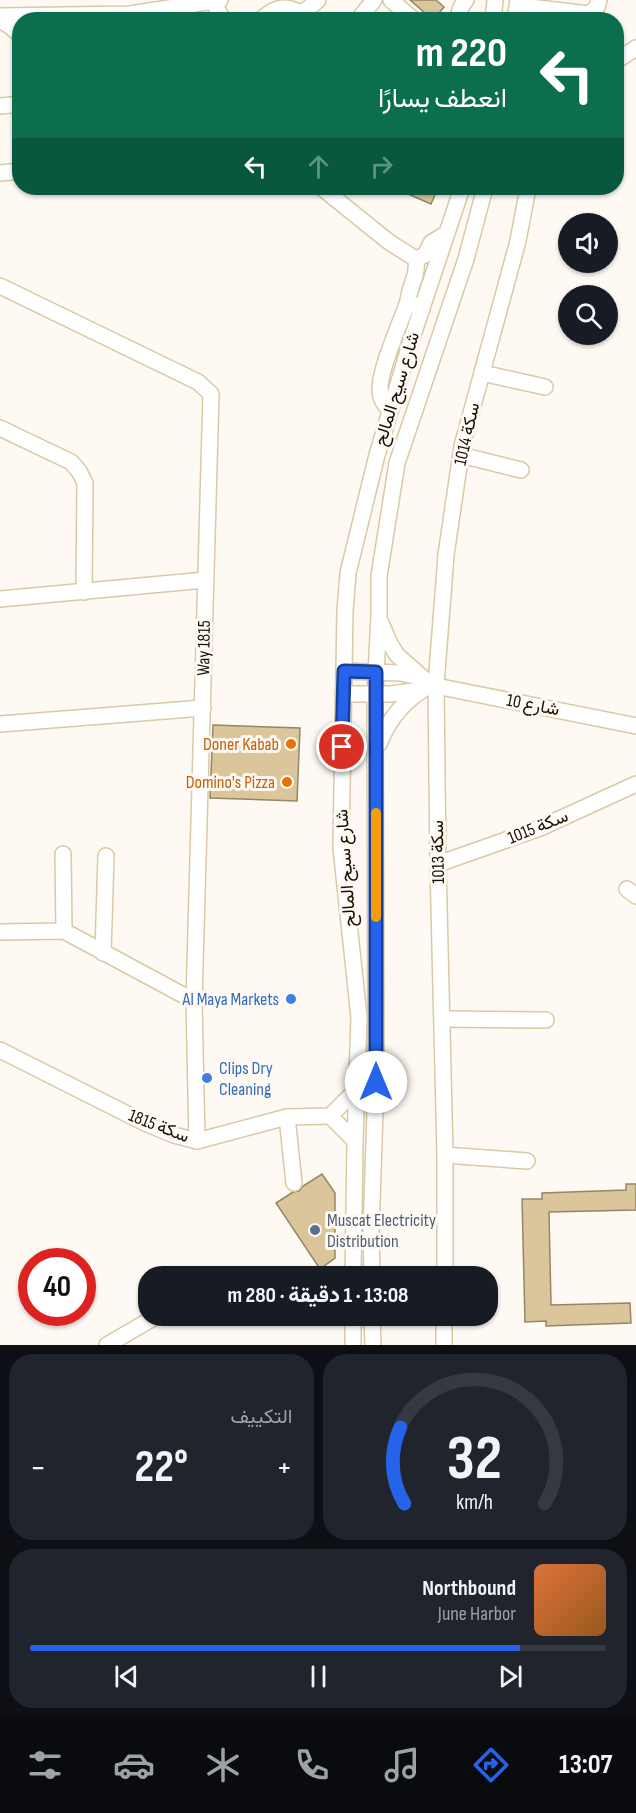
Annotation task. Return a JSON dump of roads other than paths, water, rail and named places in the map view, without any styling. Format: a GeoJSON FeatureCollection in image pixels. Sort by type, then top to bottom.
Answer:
{"type":"FeatureCollection","features":[{"type":"Feature","properties":{"kind":"street"},"geometry":{"type":"LineString","coordinates":[[302,12],[318,0]]}},
{"type":"Feature","properties":{"kind":"street"},"geometry":{"type":"LineString","coordinates":[[364,12],[374,0]]}},
{"type":"Feature","properties":{"kind":"street"},"geometry":{"type":"LineString","coordinates":[[391,0],[405,12]]}},
{"type":"Feature","properties":{"kind":"street"},"geometry":{"type":"LineString","coordinates":[[143,12],[217,1]]}},
{"type":"Feature","properties":{"kind":"street"},"geometry":{"type":"LineString","coordinates":[[273,12],[289,8],[297,12]]}},
{"type":"Feature","properties":{"kind":"street"},"geometry":{"type":"LineString","coordinates":[[538,12],[538,8],[572,12]]}},
{"type":"Feature","properties":{"kind":"street"},"geometry":{"type":"LineString","coordinates":[[0,18],[12,28]]}},
{"type":"Feature","properties":{"kind":"street"},"geometry":{"type":"LineString","coordinates":[[331,195],[389,242],[416,259]]}},
{"type":"Feature","properties":{"kind":"street","name":"شارع سيح المالح"},"geometry":{"type":"LineString","coordinates":[[353,1266],[359,1017],[341,848],[343,694],[348,573],[377,455],[460,195]]}},
{"type":"Feature","properties":{"kind":"street","name":"شارع سيح المالح"},"geometry":{"type":"LineString","coordinates":[[372,1266],[370,1232],[376,1082],[375,694],[379,576],[397,463],[466,259],[483,195]]}},
{"type":"Feature","properties":{"kind":"street","name":"سكة 1014"},"geometry":{"type":"LineString","coordinates":[[428,685],[461,455],[518,241],[527,195]]}},
{"type":"Feature","properties":{"kind":"street"},"geometry":{"type":"LineString","coordinates":[[416,259],[425,255],[431,243],[447,233]]}},
{"type":"Feature","properties":{"kind":"street"},"geometry":{"type":"LineString","coordinates":[[390,411],[380,393],[381,378],[417,271],[416,259]]}},
{"type":"Feature","properties":{"kind":"street","name":"Way 1815"},"geometry":{"type":"LineString","coordinates":[[0,286],[198,382],[211,394],[194,1001],[197,1141]]}},
{"type":"Feature","properties":{"kind":"street"},"geometry":{"type":"LineString","coordinates":[[408,301],[422,310]]}},
{"type":"Feature","properties":{"kind":"street"},"geometry":{"type":"LineString","coordinates":[[482,373],[545,387]]}},
{"type":"Feature","properties":{"kind":"street"},"geometry":{"type":"LineString","coordinates":[[0,428],[71,462],[80,471],[85,483],[84,592]]}},
{"type":"Feature","properties":{"kind":"street"},"geometry":{"type":"LineString","coordinates":[[461,455],[522,470]]}},
{"type":"Feature","properties":{"kind":"street"},"geometry":{"type":"LineString","coordinates":[[0,600],[206,580]]}},
{"type":"Feature","properties":{"kind":"street"},"geometry":{"type":"LineString","coordinates":[[379,616],[383,629],[397,655],[428,685]]}},
{"type":"Feature","properties":{"kind":"street","name":"شارع 10"},"geometry":{"type":"LineString","coordinates":[[344,671],[412,674],[428,685],[636,726]]}},
{"type":"Feature","properties":{"kind":"street"},"geometry":{"type":"LineString","coordinates":[[343,694],[406,693],[428,685]]}},
{"type":"Feature","properties":{"kind":"street"},"geometry":{"type":"LineString","coordinates":[[375,755],[385,728],[394,715],[428,685]]}},
{"type":"Feature","properties":{"kind":"street","name":"سكة 1013"},"geometry":{"type":"LineString","coordinates":[[428,685],[438,864],[443,1019],[445,1266]]}},
{"type":"Feature","properties":{"kind":"street"},"geometry":{"type":"LineString","coordinates":[[0,724],[203,708]]}},
{"type":"Feature","properties":{"kind":"street","name":"سكة 1015"},"geometry":{"type":"LineString","coordinates":[[438,864],[540,828],[636,784]]}},
{"type":"Feature","properties":{"kind":"street"},"geometry":{"type":"LineString","coordinates":[[63,854],[64,931]]}},
{"type":"Feature","properties":{"kind":"street"},"geometry":{"type":"LineString","coordinates":[[104,952],[106,856]]}},
{"type":"Feature","properties":{"kind":"street"},"geometry":{"type":"LineString","coordinates":[[0,932],[64,931],[194,1001]]}},
{"type":"Feature","properties":{"kind":"street"},"geometry":{"type":"LineString","coordinates":[[443,1019],[546,1020]]}},
{"type":"Feature","properties":{"kind":"street","name":"سكة 1815"},"geometry":{"type":"LineString","coordinates":[[0,1050],[145,1123],[174,1135],[197,1141],[288,1117],[330,1116]]}},
{"type":"Feature","properties":{"kind":"street"},"geometry":{"type":"LineString","coordinates":[[355,1141],[330,1116],[357,1089]]}},
{"type":"Feature","properties":{"kind":"street"},"geometry":{"type":"LineString","coordinates":[[288,1117],[294,1183]]}},
{"type":"Feature","properties":{"kind":"street"},"geometry":{"type":"LineString","coordinates":[[445,1155],[527,1161]]}},
{"type":"Feature","properties":{"kind":"street"},"geometry":{"type":"LineString","coordinates":[[107,1345],[140,1326]]}},
{"type":"Feature","properties":{"kind":"street"},"geometry":{"type":"LineString","coordinates":[[353,1326],[353,1345]]}},
{"type":"Feature","properties":{"kind":"street"},"geometry":{"type":"LineString","coordinates":[[372,1326],[373,1345]]}},
{"type":"Feature","properties":{"kind":"street"},"geometry":{"type":"LineString","coordinates":[[444,1326],[444,1345]]}},
{"type":"Feature","properties":{"kind":"place","name":"Doner Kabab"},"geometry":{"type":"Point","coordinates":[291,744]}},
{"type":"Feature","properties":{"kind":"place","name":"Domino's Pizza"},"geometry":{"type":"Point","coordinates":[287,782]}},
{"type":"Feature","properties":{"kind":"place","name":"Al Maya Markets"},"geometry":{"type":"Point","coordinates":[291,999]}},
{"type":"Feature","properties":{"kind":"place","name":"Clips Dry Cleaning"},"geometry":{"type":"Point","coordinates":[207,1078]}},
{"type":"Feature","properties":{"kind":"place","name":"Muscat Electricity Distribution"},"geometry":{"type":"Point","coordinates":[315,1230]}}]}
